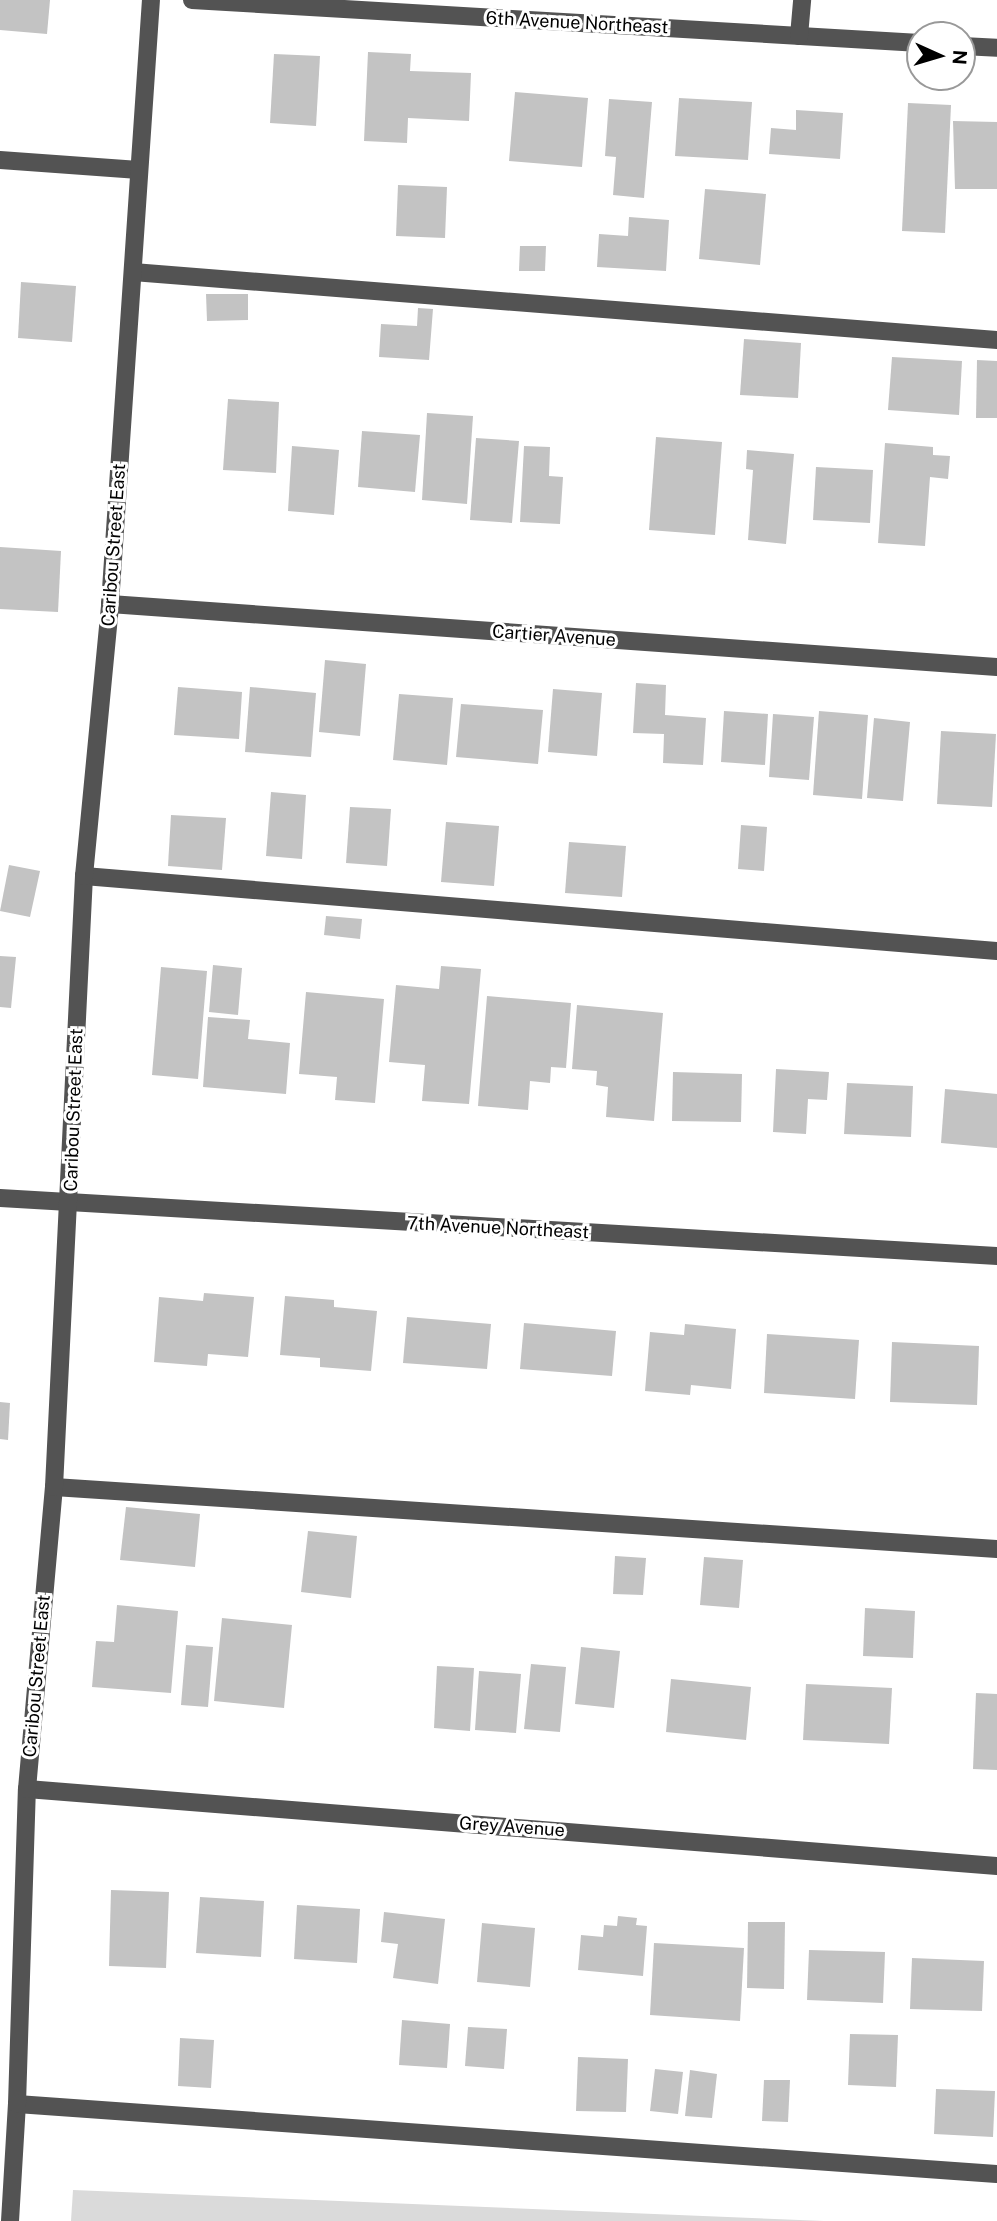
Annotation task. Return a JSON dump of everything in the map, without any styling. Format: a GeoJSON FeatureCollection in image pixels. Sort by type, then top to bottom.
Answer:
{"type":"FeatureCollection","features":[{"type":"Feature","properties":{"kind":"street","name":"Caribou Street East"},"geometry":{"type":"LineString","coordinates":[[10,2221],[6,2199],[17,2104],[27,1789],[54,1487],[85,876],[110,604],[151,0]]}},
{"type":"Feature","properties":{"kind":"street","name":"6th Avenue Northeast"},"geometry":{"type":"LineString","coordinates":[[192,0],[906,42]]}},
{"type":"Feature","properties":{"kind":"street"},"geometry":{"type":"LineString","coordinates":[[799,36],[802,0]]}},
{"type":"Feature","properties":{"kind":"street"},"geometry":{"type":"LineString","coordinates":[[976,47],[997,48]]}},
{"type":"Feature","properties":{"kind":"street"},"geometry":{"type":"LineString","coordinates":[[0,160],[139,170]]}},
{"type":"Feature","properties":{"kind":"street"},"geometry":{"type":"LineString","coordinates":[[133,272],[997,340]]}},
{"type":"Feature","properties":{"kind":"street","name":"Cartier Avenue"},"geometry":{"type":"LineString","coordinates":[[110,604],[997,667]]}},
{"type":"Feature","properties":{"kind":"street"},"geometry":{"type":"LineString","coordinates":[[85,876],[997,950]]}},
{"type":"Feature","properties":{"kind":"street","name":"7th Avenue Northeast"},"geometry":{"type":"LineString","coordinates":[[0,1198],[997,1256]]}},
{"type":"Feature","properties":{"kind":"street"},"geometry":{"type":"LineString","coordinates":[[54,1487],[997,1549]]}},
{"type":"Feature","properties":{"kind":"street","name":"Grey Avenue"},"geometry":{"type":"LineString","coordinates":[[27,1789],[997,1866]]}},
{"type":"Feature","properties":{"kind":"street"},"geometry":{"type":"LineString","coordinates":[[17,2104],[997,2174]]}},
{"type":"Feature","properties":{"kind":"shaded area"},"geometry":{"type":"Polygon","coordinates":[[[73,2190],[824,2221],[71,2221],[73,2190]]]}},
{"type":"Feature","properties":{"kind":"building"},"geometry":{"type":"Polygon","coordinates":[[[0,0],[50,0],[47,34],[0,30],[0,0]]]}},
{"type":"Feature","properties":{"kind":"building"},"geometry":{"type":"Polygon","coordinates":[[[368,52],[411,54],[410,71],[471,73],[469,121],[408,118],[407,143],[364,141],[368,52]]]}},
{"type":"Feature","properties":{"kind":"building"},"geometry":{"type":"Polygon","coordinates":[[[274,54],[320,56],[316,126],[270,123],[274,54]]]}},
{"type":"Feature","properties":{"kind":"building"},"geometry":{"type":"Polygon","coordinates":[[[515,92],[588,98],[582,167],[509,161],[515,92]]]}},
{"type":"Feature","properties":{"kind":"building"},"geometry":{"type":"Polygon","coordinates":[[[679,98],[752,102],[748,160],[675,156],[679,98]]]}},
{"type":"Feature","properties":{"kind":"building"},"geometry":{"type":"Polygon","coordinates":[[[609,99],[652,102],[644,198],[613,195],[616,157],[605,156],[609,99]]]}},
{"type":"Feature","properties":{"kind":"building"},"geometry":{"type":"Polygon","coordinates":[[[908,103],[951,105],[945,233],[902,231],[908,103]]]}},
{"type":"Feature","properties":{"kind":"building"},"geometry":{"type":"Polygon","coordinates":[[[796,110],[843,113],[840,159],[769,154],[771,128],[796,130],[796,110]]]}},
{"type":"Feature","properties":{"kind":"building"},"geometry":{"type":"Polygon","coordinates":[[[953,121],[997,122],[997,189],[955,189],[953,121]]]}},
{"type":"Feature","properties":{"kind":"building"},"geometry":{"type":"Polygon","coordinates":[[[398,185],[447,187],[445,238],[396,236],[398,185]]]}},
{"type":"Feature","properties":{"kind":"building"},"geometry":{"type":"Polygon","coordinates":[[[705,189],[766,194],[760,265],[699,259],[705,189]]]}},
{"type":"Feature","properties":{"kind":"building"},"geometry":{"type":"Polygon","coordinates":[[[629,217],[669,220],[666,271],[597,267],[599,234],[628,236],[629,217]]]}},
{"type":"Feature","properties":{"kind":"building"},"geometry":{"type":"Polygon","coordinates":[[[520,246],[546,246],[545,271],[519,271],[520,246]]]}},
{"type":"Feature","properties":{"kind":"building"},"geometry":{"type":"Polygon","coordinates":[[[21,282],[76,286],[72,342],[18,338],[21,282]]]}},
{"type":"Feature","properties":{"kind":"building"},"geometry":{"type":"Polygon","coordinates":[[[206,294],[248,294],[248,320],[207,321],[206,294]]]}},
{"type":"Feature","properties":{"kind":"building"},"geometry":{"type":"Polygon","coordinates":[[[418,308],[433,309],[429,360],[379,357],[381,324],[417,326],[418,308]]]}},
{"type":"Feature","properties":{"kind":"building"},"geometry":{"type":"Polygon","coordinates":[[[744,339],[801,343],[798,398],[740,395],[744,339]]]}},
{"type":"Feature","properties":{"kind":"building"},"geometry":{"type":"Polygon","coordinates":[[[892,357],[962,361],[959,415],[888,410],[892,357]]]}},
{"type":"Feature","properties":{"kind":"building"},"geometry":{"type":"Polygon","coordinates":[[[977,360],[997,361],[997,418],[976,418],[977,360]]]}},
{"type":"Feature","properties":{"kind":"building"},"geometry":{"type":"Polygon","coordinates":[[[228,399],[279,402],[276,473],[223,470],[228,399]]]}},
{"type":"Feature","properties":{"kind":"building"},"geometry":{"type":"Polygon","coordinates":[[[427,413],[473,416],[467,504],[422,500],[427,413]]]}},
{"type":"Feature","properties":{"kind":"building"},"geometry":{"type":"Polygon","coordinates":[[[362,431],[420,435],[415,492],[358,487],[362,431]]]}},
{"type":"Feature","properties":{"kind":"building"},"geometry":{"type":"Polygon","coordinates":[[[656,437],[722,442],[715,535],[649,530],[656,437]]]}},
{"type":"Feature","properties":{"kind":"building"},"geometry":{"type":"Polygon","coordinates":[[[476,438],[519,441],[512,523],[470,520],[476,438]]]}},
{"type":"Feature","properties":{"kind":"building"},"geometry":{"type":"Polygon","coordinates":[[[885,443],[933,447],[933,455],[950,456],[948,479],[930,477],[925,546],[878,543],[885,443]]]}},
{"type":"Feature","properties":{"kind":"building"},"geometry":{"type":"Polygon","coordinates":[[[292,446],[339,450],[334,515],[288,511],[292,446]]]}},
{"type":"Feature","properties":{"kind":"building"},"geometry":{"type":"Polygon","coordinates":[[[524,446],[550,447],[549,476],[563,477],[560,524],[520,522],[524,446]]]}},
{"type":"Feature","properties":{"kind":"building"},"geometry":{"type":"Polygon","coordinates":[[[747,450],[794,454],[786,544],[748,540],[753,470],[746,469],[747,450]]]}},
{"type":"Feature","properties":{"kind":"building"},"geometry":{"type":"Polygon","coordinates":[[[816,467],[873,470],[870,523],[813,520],[816,467]]]}},
{"type":"Feature","properties":{"kind":"building"},"geometry":{"type":"Polygon","coordinates":[[[0,547],[61,551],[58,612],[0,609],[0,547]]]}},
{"type":"Feature","properties":{"kind":"building"},"geometry":{"type":"Polygon","coordinates":[[[325,660],[366,664],[360,736],[319,732],[325,660]]]}},
{"type":"Feature","properties":{"kind":"building"},"geometry":{"type":"Polygon","coordinates":[[[636,683],[666,685],[665,715],[706,718],[703,765],[663,763],[664,734],[633,733],[636,683]]]}},
{"type":"Feature","properties":{"kind":"building"},"geometry":{"type":"Polygon","coordinates":[[[178,687],[242,692],[239,739],[174,735],[178,687]]]}},
{"type":"Feature","properties":{"kind":"building"},"geometry":{"type":"Polygon","coordinates":[[[250,687],[316,693],[311,757],[245,752],[250,687]]]}},
{"type":"Feature","properties":{"kind":"building"},"geometry":{"type":"Polygon","coordinates":[[[553,689],[602,693],[597,756],[548,752],[553,689]]]}},
{"type":"Feature","properties":{"kind":"building"},"geometry":{"type":"Polygon","coordinates":[[[399,694],[453,698],[447,765],[393,760],[399,694]]]}},
{"type":"Feature","properties":{"kind":"building"},"geometry":{"type":"Polygon","coordinates":[[[461,704],[543,710],[538,764],[456,757],[461,704]]]}},
{"type":"Feature","properties":{"kind":"building"},"geometry":{"type":"Polygon","coordinates":[[[724,711],[768,714],[765,765],[721,762],[724,711]]]}},
{"type":"Feature","properties":{"kind":"building"},"geometry":{"type":"Polygon","coordinates":[[[819,711],[868,715],[862,799],[813,795],[819,711]]]}},
{"type":"Feature","properties":{"kind":"building"},"geometry":{"type":"Polygon","coordinates":[[[773,714],[814,717],[809,780],[769,777],[773,714]]]}},
{"type":"Feature","properties":{"kind":"building"},"geometry":{"type":"Polygon","coordinates":[[[874,718],[910,722],[903,801],[867,798],[874,718]]]}},
{"type":"Feature","properties":{"kind":"building"},"geometry":{"type":"Polygon","coordinates":[[[941,731],[996,734],[992,807],[937,804],[941,731]]]}},
{"type":"Feature","properties":{"kind":"building"},"geometry":{"type":"Polygon","coordinates":[[[271,792],[306,795],[302,859],[266,856],[271,792]]]}},
{"type":"Feature","properties":{"kind":"building"},"geometry":{"type":"Polygon","coordinates":[[[350,807],[391,809],[387,866],[346,863],[350,807]]]}},
{"type":"Feature","properties":{"kind":"building"},"geometry":{"type":"Polygon","coordinates":[[[171,815],[226,818],[222,870],[168,866],[171,815]]]}},
{"type":"Feature","properties":{"kind":"building"},"geometry":{"type":"Polygon","coordinates":[[[446,822],[499,826],[494,886],[441,882],[446,822]]]}},
{"type":"Feature","properties":{"kind":"building"},"geometry":{"type":"Polygon","coordinates":[[[741,825],[767,827],[764,871],[738,869],[741,825]]]}},
{"type":"Feature","properties":{"kind":"building"},"geometry":{"type":"Polygon","coordinates":[[[569,842],[626,846],[622,897],[565,893],[569,842]]]}},
{"type":"Feature","properties":{"kind":"building"},"geometry":{"type":"Polygon","coordinates":[[[9,865],[40,871],[30,917],[0,911],[9,865]]]}},
{"type":"Feature","properties":{"kind":"building"},"geometry":{"type":"Polygon","coordinates":[[[326,916],[362,919],[360,939],[324,935],[326,916]]]}},
{"type":"Feature","properties":{"kind":"building"},"geometry":{"type":"Polygon","coordinates":[[[0,956],[16,957],[11,1008],[0,1007],[0,956]]]}},
{"type":"Feature","properties":{"kind":"building"},"geometry":{"type":"Polygon","coordinates":[[[213,965],[242,968],[238,1015],[209,1012],[213,965]]]}},
{"type":"Feature","properties":{"kind":"building"},"geometry":{"type":"Polygon","coordinates":[[[441,966],[481,969],[469,1104],[422,1101],[425,1065],[389,1062],[396,985],[439,989],[441,966]]]}},
{"type":"Feature","properties":{"kind":"building"},"geometry":{"type":"Polygon","coordinates":[[[161,967],[207,971],[198,1079],[152,1075],[161,967]]]}},
{"type":"Feature","properties":{"kind":"building"},"geometry":{"type":"Polygon","coordinates":[[[306,992],[384,999],[375,1103],[335,1100],[337,1077],[299,1074],[306,992]]]}},
{"type":"Feature","properties":{"kind":"building"},"geometry":{"type":"Polygon","coordinates":[[[487,996],[571,1003],[566,1068],[551,1067],[550,1083],[530,1081],[528,1110],[478,1106],[487,996]]]}},
{"type":"Feature","properties":{"kind":"building"},"geometry":{"type":"Polygon","coordinates":[[[577,1005],[663,1013],[654,1121],[606,1117],[608,1087],[596,1085],[597,1071],[572,1069],[577,1005]]]}},
{"type":"Feature","properties":{"kind":"building"},"geometry":{"type":"Polygon","coordinates":[[[208,1017],[250,1020],[248,1039],[290,1043],[286,1094],[203,1087],[208,1017]]]}},
{"type":"Feature","properties":{"kind":"building"},"geometry":{"type":"Polygon","coordinates":[[[776,1069],[829,1072],[827,1100],[808,1099],[806,1134],[773,1132],[776,1069]]]}},
{"type":"Feature","properties":{"kind":"building"},"geometry":{"type":"Polygon","coordinates":[[[673,1072],[742,1074],[741,1122],[672,1121],[673,1072]]]}},
{"type":"Feature","properties":{"kind":"building"},"geometry":{"type":"Polygon","coordinates":[[[847,1083],[913,1086],[911,1137],[844,1134],[847,1083]]]}},
{"type":"Feature","properties":{"kind":"building"},"geometry":{"type":"Polygon","coordinates":[[[945,1089],[997,1094],[997,1148],[941,1143],[945,1089]]]}},
{"type":"Feature","properties":{"kind":"building"},"geometry":{"type":"Polygon","coordinates":[[[204,1293],[254,1297],[248,1357],[208,1354],[207,1366],[154,1362],[159,1297],[203,1301],[204,1293]]]}},
{"type":"Feature","properties":{"kind":"building"},"geometry":{"type":"Polygon","coordinates":[[[285,1296],[334,1300],[334,1307],[377,1311],[371,1371],[320,1367],[320,1358],[280,1355],[285,1296]]]}},
{"type":"Feature","properties":{"kind":"building"},"geometry":{"type":"Polygon","coordinates":[[[407,1317],[491,1324],[487,1369],[403,1363],[407,1317]]]}},
{"type":"Feature","properties":{"kind":"building"},"geometry":{"type":"Polygon","coordinates":[[[524,1323],[616,1331],[612,1376],[520,1369],[524,1323]]]}},
{"type":"Feature","properties":{"kind":"building"},"geometry":{"type":"Polygon","coordinates":[[[685,1324],[736,1329],[731,1389],[691,1385],[690,1395],[645,1391],[650,1332],[684,1335],[685,1324]]]}},
{"type":"Feature","properties":{"kind":"building"},"geometry":{"type":"Polygon","coordinates":[[[767,1334],[859,1340],[855,1399],[764,1393],[767,1334]]]}},
{"type":"Feature","properties":{"kind":"building"},"geometry":{"type":"Polygon","coordinates":[[[892,1342],[979,1346],[977,1405],[890,1402],[892,1342]]]}},
{"type":"Feature","properties":{"kind":"building"},"geometry":{"type":"Polygon","coordinates":[[[0,1402],[10,1403],[8,1440],[0,1439],[0,1402]]]}},
{"type":"Feature","properties":{"kind":"building"},"geometry":{"type":"Polygon","coordinates":[[[126,1507],[200,1514],[195,1567],[120,1560],[126,1507]]]}},
{"type":"Feature","properties":{"kind":"building"},"geometry":{"type":"Polygon","coordinates":[[[308,1531],[357,1536],[351,1598],[301,1592],[308,1531]]]}},
{"type":"Feature","properties":{"kind":"building"},"geometry":{"type":"Polygon","coordinates":[[[615,1556],[646,1558],[643,1595],[613,1594],[615,1556]]]}},
{"type":"Feature","properties":{"kind":"building"},"geometry":{"type":"Polygon","coordinates":[[[704,1557],[743,1560],[739,1608],[700,1605],[704,1557]]]}},
{"type":"Feature","properties":{"kind":"building"},"geometry":{"type":"Polygon","coordinates":[[[117,1605],[178,1611],[171,1693],[92,1687],[96,1641],[114,1642],[117,1605]]]}},
{"type":"Feature","properties":{"kind":"building"},"geometry":{"type":"Polygon","coordinates":[[[865,1608],[915,1611],[913,1658],[863,1656],[865,1608]]]}},
{"type":"Feature","properties":{"kind":"building"},"geometry":{"type":"Polygon","coordinates":[[[222,1618],[292,1625],[284,1708],[214,1701],[222,1618]]]}},
{"type":"Feature","properties":{"kind":"building"},"geometry":{"type":"Polygon","coordinates":[[[186,1645],[213,1647],[208,1707],[181,1705],[186,1645]]]}},
{"type":"Feature","properties":{"kind":"building"},"geometry":{"type":"Polygon","coordinates":[[[581,1647],[620,1651],[614,1708],[575,1704],[581,1647]]]}},
{"type":"Feature","properties":{"kind":"building"},"geometry":{"type":"Polygon","coordinates":[[[531,1664],[566,1667],[560,1732],[524,1729],[531,1664]]]}},
{"type":"Feature","properties":{"kind":"building"},"geometry":{"type":"Polygon","coordinates":[[[437,1666],[474,1668],[470,1731],[434,1728],[437,1666]]]}},
{"type":"Feature","properties":{"kind":"building"},"geometry":{"type":"Polygon","coordinates":[[[479,1671],[521,1674],[516,1733],[475,1730],[479,1671]]]}},
{"type":"Feature","properties":{"kind":"building"},"geometry":{"type":"Polygon","coordinates":[[[671,1679],[751,1687],[746,1740],[666,1732],[671,1679]]]}},
{"type":"Feature","properties":{"kind":"building"},"geometry":{"type":"Polygon","coordinates":[[[806,1684],[892,1688],[889,1744],[803,1740],[806,1684]]]}},
{"type":"Feature","properties":{"kind":"building"},"geometry":{"type":"Polygon","coordinates":[[[976,1693],[997,1694],[997,1770],[973,1769],[976,1693]]]}},
{"type":"Feature","properties":{"kind":"building"},"geometry":{"type":"Polygon","coordinates":[[[111,1890],[169,1892],[166,1968],[109,1966],[111,1890]]]}},
{"type":"Feature","properties":{"kind":"building"},"geometry":{"type":"Polygon","coordinates":[[[200,1897],[264,1901],[261,1957],[196,1953],[200,1897]]]}},
{"type":"Feature","properties":{"kind":"building"},"geometry":{"type":"Polygon","coordinates":[[[297,1905],[360,1909],[357,1963],[294,1959],[297,1905]]]}},
{"type":"Feature","properties":{"kind":"building"},"geometry":{"type":"Polygon","coordinates":[[[384,1912],[445,1919],[438,1984],[393,1978],[398,1944],[381,1942],[384,1912]]]}},
{"type":"Feature","properties":{"kind":"building"},"geometry":{"type":"Polygon","coordinates":[[[618,1916],[637,1918],[636,1925],[647,1926],[643,1976],[578,1970],[581,1935],[603,1937],[604,1925],[617,1926],[618,1916]]]}},
{"type":"Feature","properties":{"kind":"building"},"geometry":{"type":"Polygon","coordinates":[[[748,1922],[785,1922],[784,1989],[747,1988],[748,1922]]]}},
{"type":"Feature","properties":{"kind":"building"},"geometry":{"type":"Polygon","coordinates":[[[482,1923],[535,1928],[530,1987],[477,1982],[482,1923]]]}},
{"type":"Feature","properties":{"kind":"building"},"geometry":{"type":"Polygon","coordinates":[[[654,1943],[744,1948],[740,2021],[650,2015],[654,1943]]]}},
{"type":"Feature","properties":{"kind":"building"},"geometry":{"type":"Polygon","coordinates":[[[809,1950],[885,1952],[883,2003],[807,2000],[809,1950]]]}},
{"type":"Feature","properties":{"kind":"building"},"geometry":{"type":"Polygon","coordinates":[[[912,1958],[984,1961],[982,2011],[910,2009],[912,1958]]]}},
{"type":"Feature","properties":{"kind":"building"},"geometry":{"type":"Polygon","coordinates":[[[402,2020],[450,2024],[447,2068],[399,2065],[402,2020]]]}},
{"type":"Feature","properties":{"kind":"building"},"geometry":{"type":"Polygon","coordinates":[[[468,2027],[507,2029],[504,2069],[465,2066],[468,2027]]]}},
{"type":"Feature","properties":{"kind":"building"},"geometry":{"type":"Polygon","coordinates":[[[850,2034],[898,2035],[896,2087],[848,2085],[850,2034]]]}},
{"type":"Feature","properties":{"kind":"building"},"geometry":{"type":"Polygon","coordinates":[[[180,2038],[214,2040],[211,2088],[178,2086],[180,2038]]]}},
{"type":"Feature","properties":{"kind":"building"},"geometry":{"type":"Polygon","coordinates":[[[578,2057],[628,2059],[626,2112],[576,2111],[578,2057]]]}},
{"type":"Feature","properties":{"kind":"building"},"geometry":{"type":"Polygon","coordinates":[[[655,2069],[683,2072],[678,2114],[650,2111],[655,2069]]]}},
{"type":"Feature","properties":{"kind":"building"},"geometry":{"type":"Polygon","coordinates":[[[690,2070],[717,2074],[712,2118],[685,2116],[690,2070]]]}},
{"type":"Feature","properties":{"kind":"building"},"geometry":{"type":"Polygon","coordinates":[[[764,2080],[790,2080],[788,2122],[762,2121],[764,2080]]]}},
{"type":"Feature","properties":{"kind":"building"},"geometry":{"type":"Polygon","coordinates":[[[936,2089],[995,2091],[993,2137],[934,2134],[936,2089]]]}}]}
